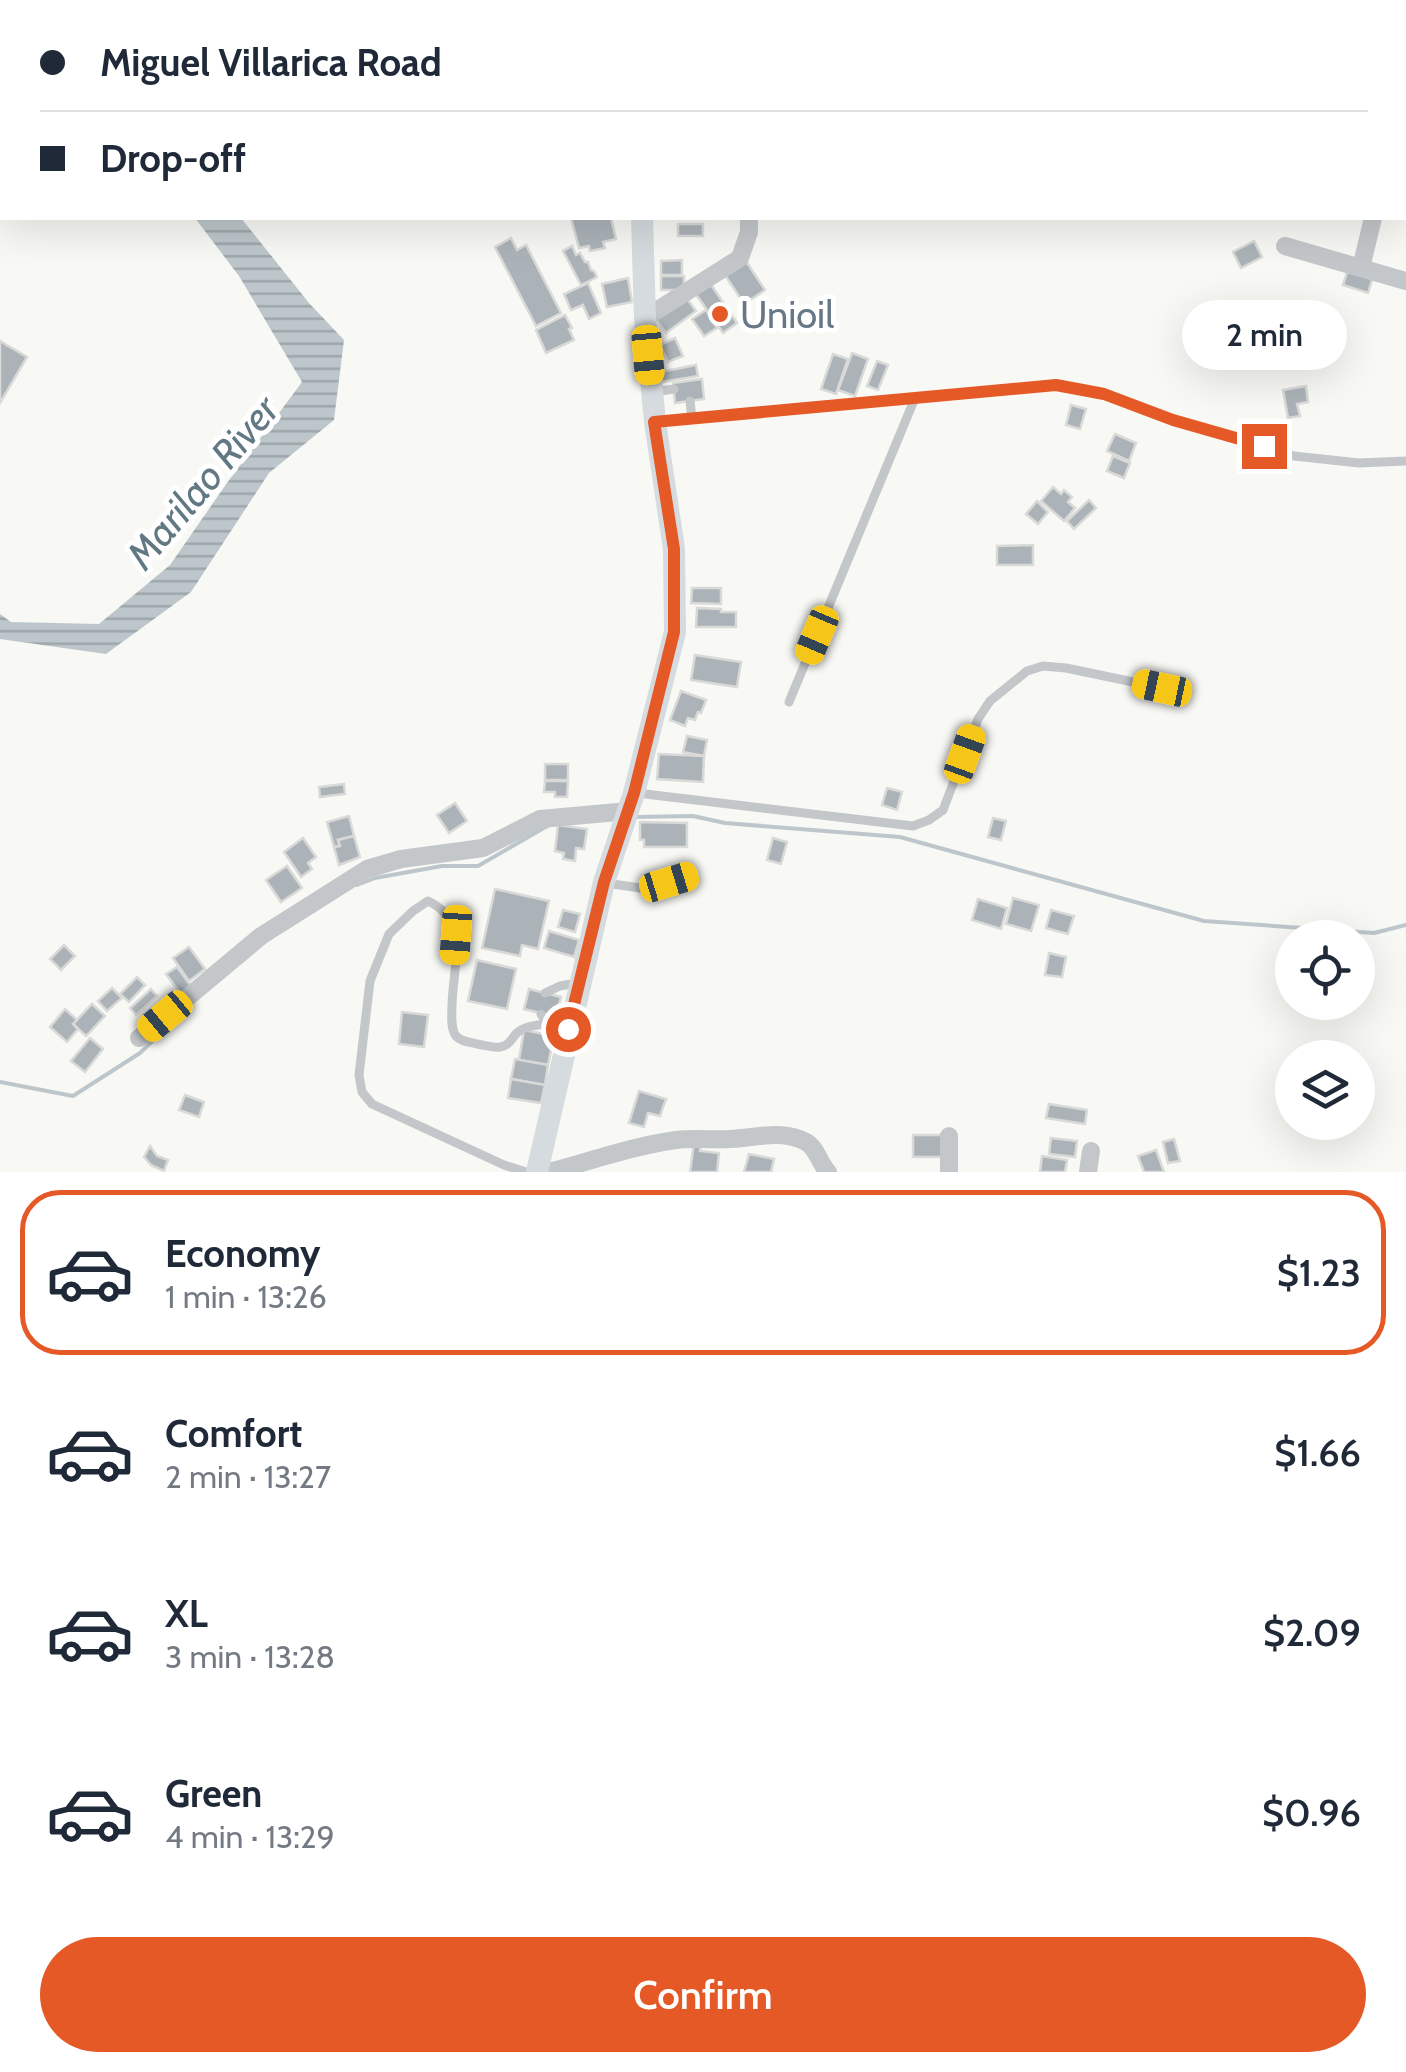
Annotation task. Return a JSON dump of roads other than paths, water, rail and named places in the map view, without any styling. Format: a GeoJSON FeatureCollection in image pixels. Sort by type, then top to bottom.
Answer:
{"type":"FeatureCollection","features":[{"type":"Feature","properties":{"kind":"main road"},"geometry":{"type":"LineString","coordinates":[[537,1172],[558,1026],[580,982],[604,882],[632,802],[674,632],[674,549],[654,422],[663,391],[645,318],[642,220]]}},
{"type":"Feature","properties":{"kind":"street"},"geometry":{"type":"LineString","coordinates":[[645,318],[740,258],[749,232],[748,220]]}},
{"type":"Feature","properties":{"kind":"street"},"geometry":{"type":"LineString","coordinates":[[1361,268],[1373,220]]}},
{"type":"Feature","properties":{"kind":"street"},"geometry":{"type":"LineString","coordinates":[[1285,246],[1405,277]]}},
{"type":"Feature","properties":{"kind":"street"},"geometry":{"type":"LineString","coordinates":[[139,1038],[261,936],[367,869],[401,859],[483,848],[540,818],[632,802]]}},
{"type":"Feature","properties":{"kind":"street"},"geometry":{"type":"LineString","coordinates":[[549,1172],[646,1145],[769,1134],[808,1142],[828,1172]]}},
{"type":"Feature","properties":{"kind":"street"},"geometry":{"type":"LineString","coordinates":[[949,1136],[949,1172]]}},
{"type":"Feature","properties":{"kind":"street"},"geometry":{"type":"LineString","coordinates":[[1088,1172],[1091,1150]]}},
{"type":"Feature","properties":{"kind":"lane"},"geometry":{"type":"LineString","coordinates":[[654,422],[1056,385],[1104,394],[1173,420],[1294,456],[1358,463],[1406,460]]}},
{"type":"Feature","properties":{"kind":"lane"},"geometry":{"type":"LineString","coordinates":[[789,702],[916,398]]}},
{"type":"Feature","properties":{"kind":"lane"},"geometry":{"type":"LineString","coordinates":[[690,401],[692,419]]}},
{"type":"Feature","properties":{"kind":"lane"},"geometry":{"type":"LineString","coordinates":[[632,802],[913,826],[943,810],[978,719],[990,701],[1027,671],[1042,666],[1066,668],[1162,688]]}},
{"type":"Feature","properties":{"kind":"lane"},"geometry":{"type":"LineString","coordinates":[[604,882],[646,889],[691,875]]}},
{"type":"Feature","properties":{"kind":"lane"},"geometry":{"type":"LineString","coordinates":[[526,1172],[372,1104],[362,1092],[359,1075],[370,981],[389,934],[428,901],[449,915],[456,935],[452,1016],[456,1037],[499,1048],[532,1026],[558,1026]]}},
{"type":"Feature","properties":{"kind":"lane"},"geometry":{"type":"LineString","coordinates":[[545,993],[580,982]]}},
{"type":"Feature","properties":{"kind":"lane"},"geometry":{"type":"LineString","coordinates":[[541,1014],[558,1026]]}},
{"type":"Feature","properties":{"kind":"waterway"},"geometry":{"type":"LineString","coordinates":[[635,817],[693,816],[725,823],[900,837],[1204,921],[1374,933],[1406,925]]}},
{"type":"Feature","properties":{"kind":"waterway"},"geometry":{"type":"LineString","coordinates":[[357,885],[442,866],[478,866],[549,825]]}},
{"type":"Feature","properties":{"kind":"waterway"},"geometry":{"type":"LineString","coordinates":[[0,1082],[73,1096],[140,1053],[173,1021]]}},
{"type":"Feature","properties":{"kind":"place","name":"Unioil"},"geometry":{"type":"Point","coordinates":[720,314]}},
{"type":"Feature","properties":{"kind":"water label","name":"Marilao River"},"geometry":{"type":"Point","coordinates":[202,482]}}]}
